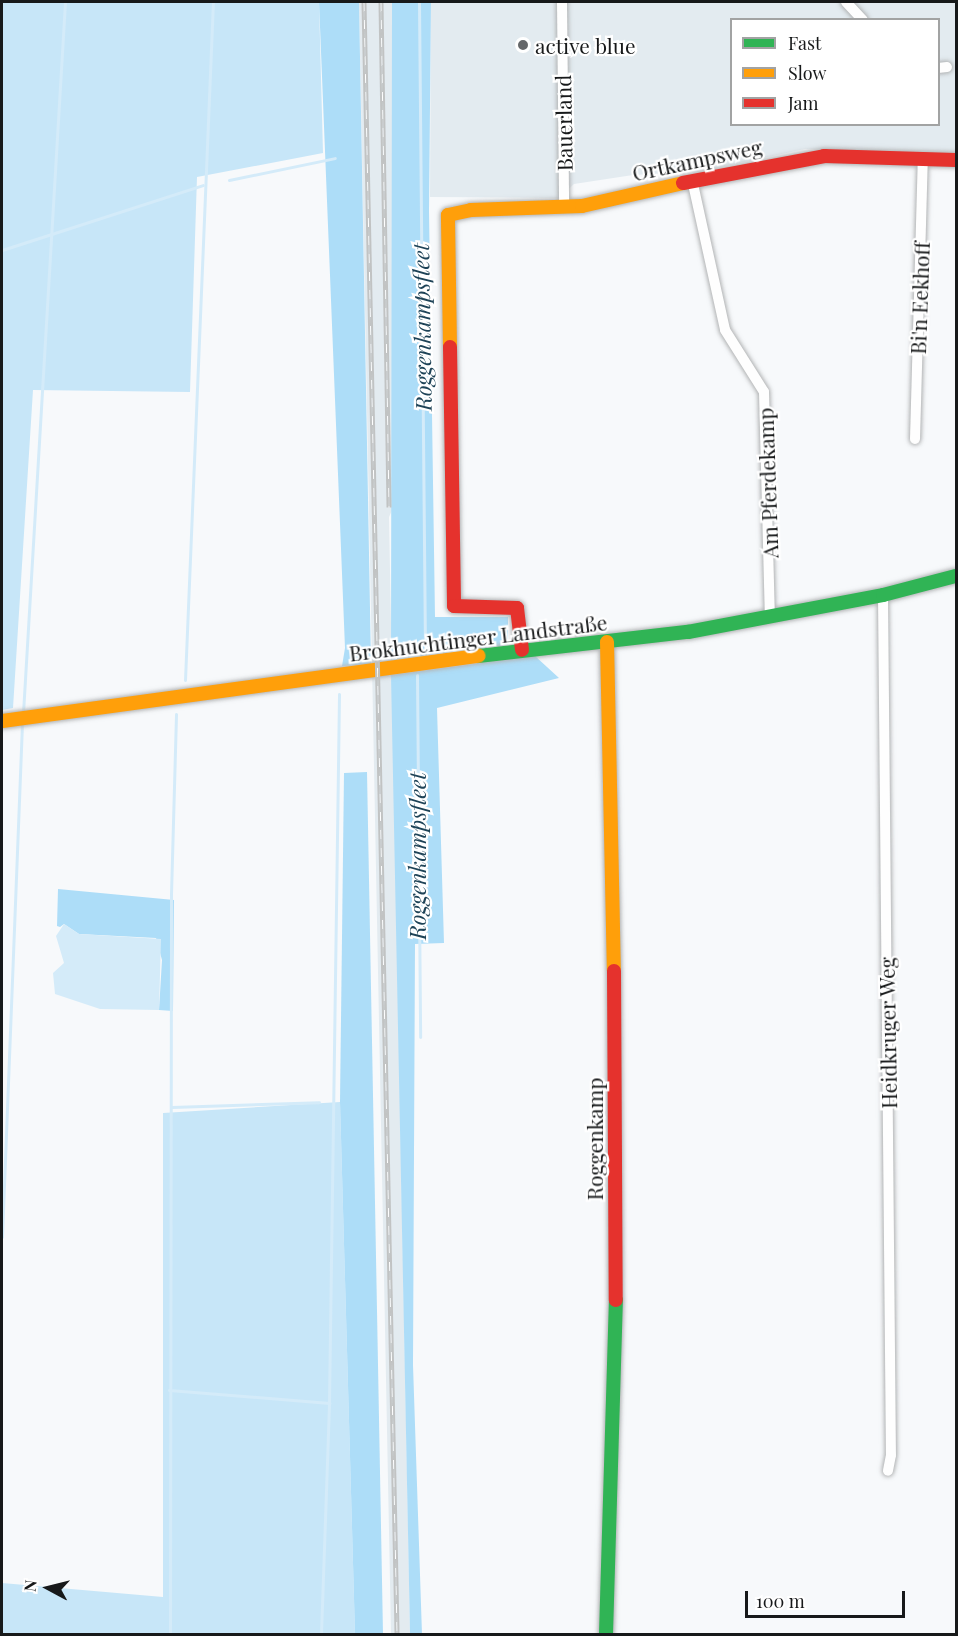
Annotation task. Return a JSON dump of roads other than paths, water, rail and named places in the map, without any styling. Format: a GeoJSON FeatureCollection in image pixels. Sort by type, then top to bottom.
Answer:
{"type":"FeatureCollection","features":[{"type":"Feature","properties":{"kind":"street","name":"Bauerland"},"geometry":{"type":"LineString","coordinates":[[562,2],[564,208]]}},
{"type":"Feature","properties":{"kind":"street"},"geometry":{"type":"LineString","coordinates":[[846,2],[861,18]]}},
{"type":"Feature","properties":{"kind":"street","name":"Ortkampsweg"},"geometry":{"type":"LineString","coordinates":[[522,650],[517,609],[454,606],[448,215],[471,210],[564,208],[693,184],[752,167],[815,157],[957,160]]}},
{"type":"Feature","properties":{"kind":"street","name":"Bi'n Eekhoff"},"geometry":{"type":"LineString","coordinates":[[915,438],[923,159]]}},
{"type":"Feature","properties":{"kind":"street","name":"Am Pferdekamp"},"geometry":{"type":"LineString","coordinates":[[693,184],[725,330],[764,392],[770,617]]}},
{"type":"Feature","properties":{"kind":"street","name":"Brokhuchtinger Landstraße"},"geometry":{"type":"LineString","coordinates":[[2,721],[522,650],[607,642],[770,617],[883,595],[957,576]]}},
{"type":"Feature","properties":{"kind":"street","name":"Heidkruger Weg"},"geometry":{"type":"LineString","coordinates":[[883,595],[891,1455],[888,1471]]}},
{"type":"Feature","properties":{"kind":"street","name":"Roggenkamp"},"geometry":{"type":"LineString","coordinates":[[606,1635],[616,1289],[613,875],[607,642]]}},
{"type":"Feature","properties":{"kind":"waterway"},"geometry":{"type":"LineString","coordinates":[[23,713],[65,2]]}},
{"type":"Feature","properties":{"kind":"waterway"},"geometry":{"type":"LineString","coordinates":[[185,680],[213,2]]}},
{"type":"Feature","properties":{"kind":"waterway","name":"Roggenkampsfleet"},"geometry":{"type":"LineString","coordinates":[[419,2],[425,652]]}},
{"type":"Feature","properties":{"kind":"waterway"},"geometry":{"type":"LineString","coordinates":[[229,180],[335,158]]}},
{"type":"Feature","properties":{"kind":"waterway"},"geometry":{"type":"LineString","coordinates":[[2,250],[203,185]]}},
{"type":"Feature","properties":{"kind":"waterway","name":"Roggenkampsfleet"},"geometry":{"type":"LineString","coordinates":[[417,675],[420,1037]]}},
{"type":"Feature","properties":{"kind":"waterway"},"geometry":{"type":"LineString","coordinates":[[321,1634],[329,1403],[339,694]]}},
{"type":"Feature","properties":{"kind":"waterway"},"geometry":{"type":"LineString","coordinates":[[170,1634],[171,894],[176,714]]}},
{"type":"Feature","properties":{"kind":"waterway"},"geometry":{"type":"LineString","coordinates":[[2,1237],[22,723]]}},
{"type":"Feature","properties":{"kind":"waterway"},"geometry":{"type":"LineString","coordinates":[[172,1107],[319,1102]]}},
{"type":"Feature","properties":{"kind":"waterway"},"geometry":{"type":"LineString","coordinates":[[169,1390],[329,1403]]}},
{"type":"Feature","properties":{"kind":"railway"},"geometry":{"type":"LineString","coordinates":[[364,2],[397,1634]]}},
{"type":"Feature","properties":{"kind":"railway"},"geometry":{"type":"LineString","coordinates":[[381,2],[389,507]]}},
{"type":"Feature","properties":{"kind":"place","name":"active blue"},"geometry":{"type":"Point","coordinates":[523,45]}}]}
